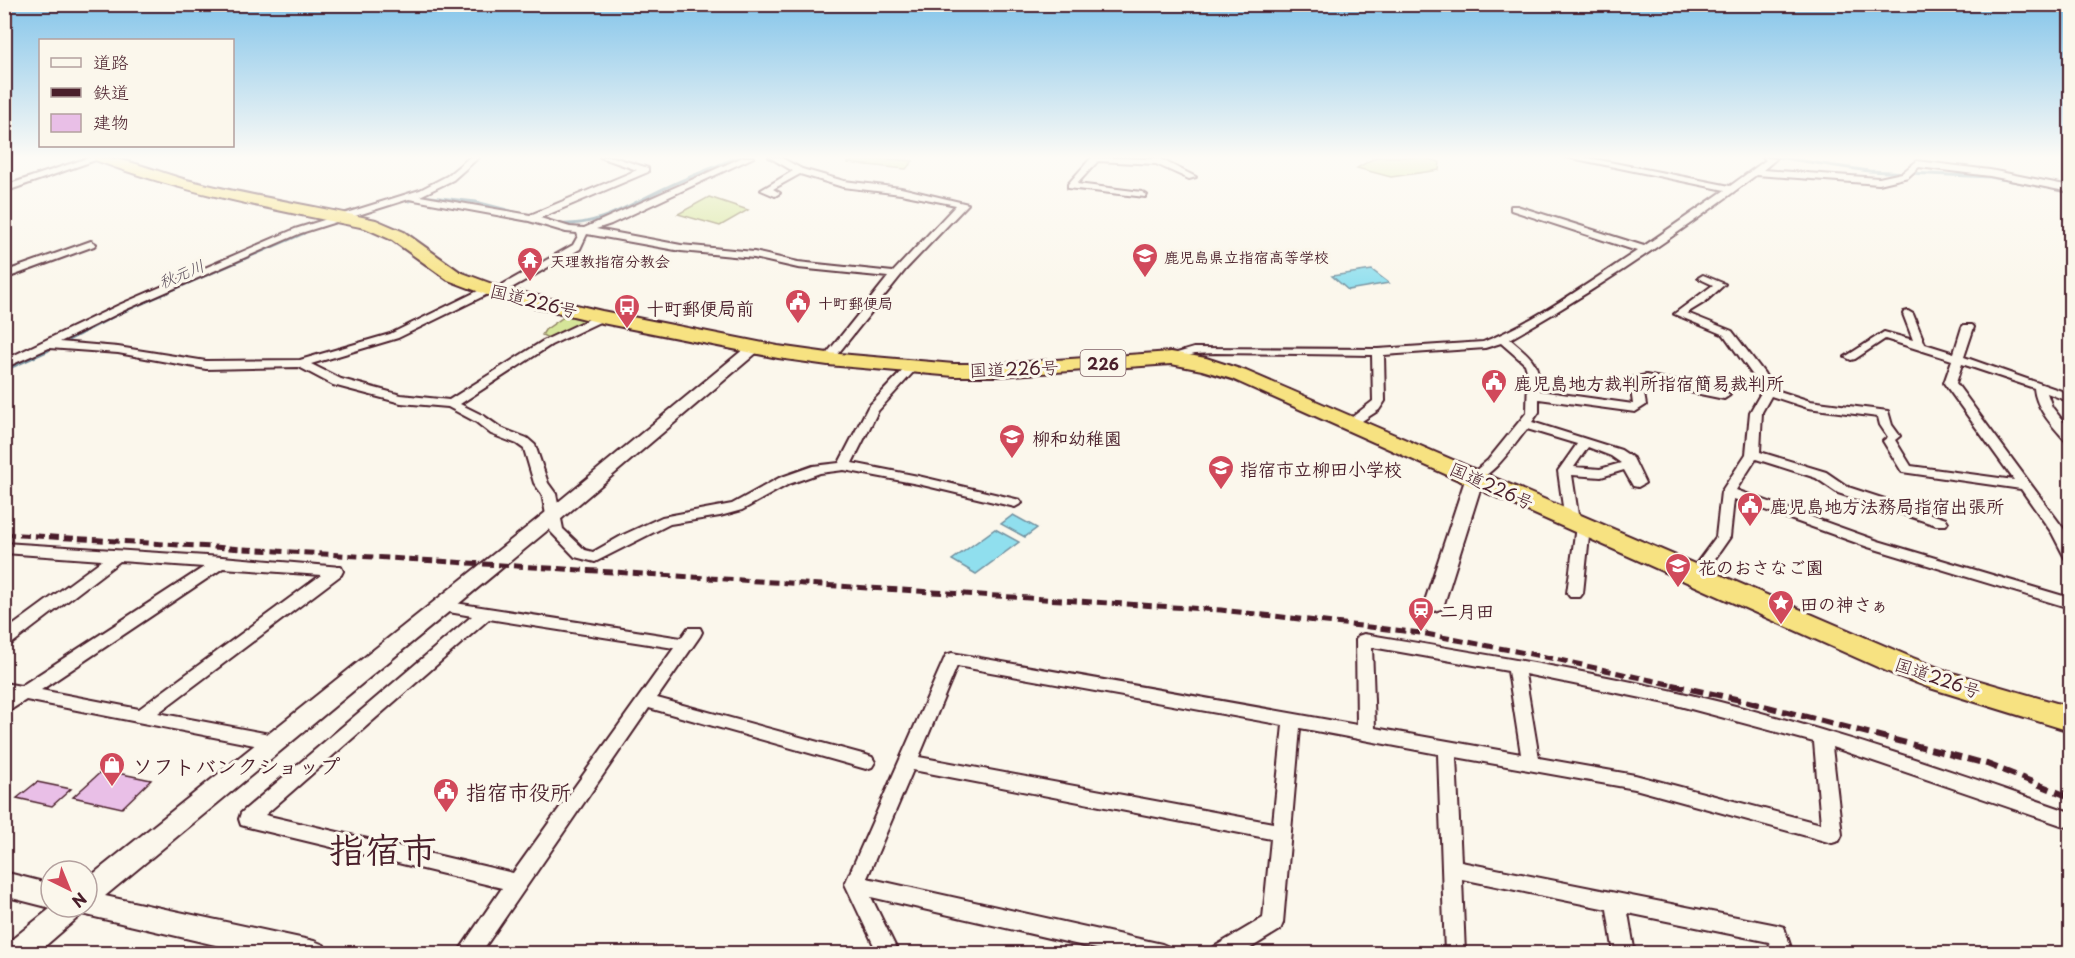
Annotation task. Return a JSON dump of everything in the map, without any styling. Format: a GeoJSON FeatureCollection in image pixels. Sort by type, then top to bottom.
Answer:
{"type":"FeatureCollection","features":[{"type":"Feature","properties":{"kind":"highway","name":"国道226号"},"geometry":{"type":"LineString","coordinates":[[269,202],[346,217],[386,229],[454,276],[492,291],[602,317],[755,347],[828,359],[911,368],[999,370],[1171,358],[1206,364],[1239,375],[1475,477],[1903,666],[1940,680],[2070,719]]}},
{"type":"Feature","properties":{"kind":"street"},"geometry":{"type":"LineString","coordinates":[[7,363],[123,307],[298,231],[401,202]]}},
{"type":"Feature","properties":{"kind":"street"},"geometry":{"type":"LineString","coordinates":[[440,202],[534,217],[553,226],[681,248],[754,255],[798,265],[897,275]]}},
{"type":"Feature","properties":{"kind":"street"},"geometry":{"type":"LineString","coordinates":[[534,217],[570,202]]}},
{"type":"Feature","properties":{"kind":"street"},"geometry":{"type":"LineString","coordinates":[[581,230],[608,222],[652,202]]}},
{"type":"Feature","properties":{"kind":"street"},"geometry":{"type":"LineString","coordinates":[[828,359],[897,275],[963,204],[951,202]]}},
{"type":"Feature","properties":{"kind":"street"},"geometry":{"type":"LineString","coordinates":[[1171,358],[1194,351],[1215,350],[1378,352],[1485,345],[1503,338],[1565,303],[1715,202]]}},
{"type":"Feature","properties":{"kind":"street"},"geometry":{"type":"LineString","coordinates":[[1514,208],[1645,250]]}},
{"type":"Feature","properties":{"kind":"street"},"geometry":{"type":"LineString","coordinates":[[50,344],[118,350],[206,365],[301,363],[394,336],[492,291],[577,247],[583,236],[581,230]]}},
{"type":"Feature","properties":{"kind":"street"},"geometry":{"type":"LineString","coordinates":[[4,276],[91,244]]}},
{"type":"Feature","properties":{"kind":"street"},"geometry":{"type":"LineString","coordinates":[[1703,278],[1720,284],[1679,314],[1728,333],[1761,376],[1768,391],[1808,404],[1884,414],[1886,424],[1906,469],[2026,486]]}},
{"type":"Feature","properties":{"kind":"street"},"geometry":{"type":"LineString","coordinates":[[1908,314],[1920,345]]}},
{"type":"Feature","properties":{"kind":"street"},"geometry":{"type":"LineString","coordinates":[[451,404],[547,343],[602,317]]}},
{"type":"Feature","properties":{"kind":"street"},"geometry":{"type":"LineString","coordinates":[[1968,327],[1950,383],[2026,486],[2065,533],[2070,555]]}},
{"type":"Feature","properties":{"kind":"street"},"geometry":{"type":"LineString","coordinates":[[1851,357],[1884,335],[1959,358],[2070,398]]}},
{"type":"Feature","properties":{"kind":"street"},"geometry":{"type":"LineString","coordinates":[[1434,604],[1475,477],[1493,463],[1533,412],[1534,374],[1530,363],[1503,338]]}},
{"type":"Feature","properties":{"kind":"street"},"geometry":{"type":"LineString","coordinates":[[99,885],[553,516],[755,347]]}},
{"type":"Feature","properties":{"kind":"street"},"geometry":{"type":"LineString","coordinates":[[1351,424],[1375,407],[1379,401],[1378,352]]}},
{"type":"Feature","properties":{"kind":"street"},"geometry":{"type":"LineString","coordinates":[[301,363],[337,382],[401,399],[451,404],[480,419],[496,431],[522,441],[530,448],[542,483],[549,494],[556,530],[580,554],[595,557],[628,538],[667,520],[720,513],[737,507],[797,475],[818,469],[844,466],[918,480],[1015,503]]}},
{"type":"Feature","properties":{"kind":"street"},"geometry":{"type":"LineString","coordinates":[[844,466],[872,410],[911,368]]}},
{"type":"Feature","properties":{"kind":"street"},"geometry":{"type":"LineString","coordinates":[[1533,394],[1635,408],[1640,405],[1636,381],[1646,379],[1724,395]]}},
{"type":"Feature","properties":{"kind":"street"},"geometry":{"type":"LineString","coordinates":[[2040,386],[2039,393],[2046,407],[2070,438]]}},
{"type":"Feature","properties":{"kind":"street"},"geometry":{"type":"LineString","coordinates":[[1695,576],[1723,537],[1728,492],[1753,454],[1756,412],[1768,391]]}},
{"type":"Feature","properties":{"kind":"street"},"geometry":{"type":"LineString","coordinates":[[1525,424],[1616,453],[1629,460],[1628,465],[1638,483]]}},
{"type":"Feature","properties":{"kind":"street"},"geometry":{"type":"LineString","coordinates":[[1575,593],[1578,524],[1565,471],[1585,442]]}},
{"type":"Feature","properties":{"kind":"street"},"geometry":{"type":"LineString","coordinates":[[1753,454],[1821,476],[1843,490],[1941,522]]}},
{"type":"Feature","properties":{"kind":"street"},"geometry":{"type":"LineString","coordinates":[[1565,471],[1601,473],[1628,465]]}},
{"type":"Feature","properties":{"kind":"street"},"geometry":{"type":"LineString","coordinates":[[1728,492],[1873,544],[2070,603]]}},
{"type":"Feature","properties":{"kind":"street"},"geometry":{"type":"LineString","coordinates":[[6,550],[118,555],[336,571],[140,717]]}},
{"type":"Feature","properties":{"kind":"street"},"geometry":{"type":"LineString","coordinates":[[4,641],[118,555]]}},
{"type":"Feature","properties":{"kind":"street"},"geometry":{"type":"LineString","coordinates":[[4,708],[23,693],[222,562]]}},
{"type":"Feature","properties":{"kind":"street"},"geometry":{"type":"LineString","coordinates":[[442,606],[690,638],[467,954]]}},
{"type":"Feature","properties":{"kind":"street"},"geometry":{"type":"LineString","coordinates":[[486,613],[248,819],[517,883]]}},
{"type":"Feature","properties":{"kind":"street"},"geometry":{"type":"LineString","coordinates":[[1366,733],[1364,640],[1515,665],[1719,709],[1822,737],[1993,792],[2070,820]]}},
{"type":"Feature","properties":{"kind":"street"},"geometry":{"type":"LineString","coordinates":[[889,954],[855,884],[952,659],[1635,782],[1832,835],[1822,737]]}},
{"type":"Feature","properties":{"kind":"street"},"geometry":{"type":"LineString","coordinates":[[1515,665],[1531,763]]}},
{"type":"Feature","properties":{"kind":"street"},"geometry":{"type":"LineString","coordinates":[[4,689],[275,742]]}},
{"type":"Feature","properties":{"kind":"street"},"geometry":{"type":"LineString","coordinates":[[646,701],[866,762]]}},
{"type":"Feature","properties":{"kind":"street"},"geometry":{"type":"LineString","coordinates":[[1221,954],[1273,923],[1292,720]]}},
{"type":"Feature","properties":{"kind":"street"},"geometry":{"type":"LineString","coordinates":[[1447,747],[1455,954]]}},
{"type":"Feature","properties":{"kind":"street"},"geometry":{"type":"LineString","coordinates":[[908,762],[1281,833]]}},
{"type":"Feature","properties":{"kind":"street"},"geometry":{"type":"LineString","coordinates":[[1453,869],[1777,934],[1783,954]]}},
{"type":"Feature","properties":{"kind":"street"},"geometry":{"type":"LineString","coordinates":[[4,884],[39,893]]}},
{"type":"Feature","properties":{"kind":"street"},"geometry":{"type":"LineString","coordinates":[[855,884],[1162,954]]}},
{"type":"Feature","properties":{"kind":"street"},"geometry":{"type":"LineString","coordinates":[[1616,903],[1625,954]]}},
{"type":"Feature","properties":{"kind":"street"},"geometry":{"type":"LineString","coordinates":[[99,907],[314,954]]}},
{"type":"Feature","properties":{"kind":"street"},"geometry":{"type":"LineString","coordinates":[[15,954],[57,919]]}},
{"type":"Feature","properties":{"kind":"green space"},"geometry":{"type":"Polygon","coordinates":[[[700,202],[723,202],[748,210],[720,226],[678,214],[700,202]]]}},
{"type":"Feature","properties":{"kind":"green space"},"geometry":{"type":"Polygon","coordinates":[[[568,314],[592,319],[550,339],[542,335],[545,330],[568,314]]]}},
{"type":"Feature","properties":{"kind":"water"},"geometry":{"type":"Polygon","coordinates":[[[1372,270],[1389,283],[1348,290],[1332,276],[1372,270]]]}},
{"type":"Feature","properties":{"kind":"water"},"geometry":{"type":"Polygon","coordinates":[[[1013,515],[1037,528],[1025,537],[1001,524],[1013,515]]]}},
{"type":"Feature","properties":{"kind":"water"},"geometry":{"type":"Polygon","coordinates":[[[995,529],[1019,542],[976,574],[952,560],[995,529]]]}},
{"type":"Feature","properties":{"kind":"building","name":"ソフトバンクショップ"},"geometry":{"type":"Polygon","coordinates":[[[103,770],[151,780],[122,808],[73,797],[103,770]]]}},
{"type":"Feature","properties":{"kind":"building"},"geometry":{"type":"Polygon","coordinates":[[[37,782],[71,789],[52,806],[17,798],[37,782]]]}},
{"type":"Feature","properties":{"kind":"waterway"},"geometry":{"type":"LineString","coordinates":[[473,202],[549,221]]}},
{"type":"Feature","properties":{"kind":"waterway"},"geometry":{"type":"LineString","coordinates":[[557,224],[586,222],[613,214],[639,202]]}},
{"type":"Feature","properties":{"kind":"waterway","name":"秋元川"},"geometry":{"type":"LineString","coordinates":[[158,296],[304,233]]}},
{"type":"Feature","properties":{"kind":"waterway","name":"秋元川"},"geometry":{"type":"LineString","coordinates":[[69,339],[162,294]]}},
{"type":"Feature","properties":{"kind":"waterway","name":"秋元川"},"geometry":{"type":"LineString","coordinates":[[4,370],[48,350]]}},
{"type":"Feature","properties":{"kind":"railway"},"geometry":{"type":"LineString","coordinates":[[4,534],[1221,610],[1421,633],[1678,686]]}},
{"type":"Feature","properties":{"kind":"railway"},"geometry":{"type":"LineString","coordinates":[[1672,685],[1745,701],[1987,764],[2070,797]]}},
{"type":"Feature","properties":{"kind":"place","name":"鹿児島県立指宿高等学校"},"geometry":{"type":"Point","coordinates":[1145,279]}},
{"type":"Feature","properties":{"kind":"place","name":"天理教指宿分教会"},"geometry":{"type":"Point","coordinates":[530,283]}},
{"type":"Feature","properties":{"kind":"place","name":"十町郵便局"},"geometry":{"type":"Point","coordinates":[798,325]}},
{"type":"Feature","properties":{"kind":"place","name":"十町郵便局前"},"geometry":{"type":"Point","coordinates":[627,330]}},
{"type":"Feature","properties":{"kind":"place","name":"鹿児島地方裁判所指宿簡易裁判所"},"geometry":{"type":"Point","coordinates":[1494,405]}},
{"type":"Feature","properties":{"kind":"place","name":"柳和幼稚園"},"geometry":{"type":"Point","coordinates":[1012,460]}},
{"type":"Feature","properties":{"kind":"place","name":"指宿市立柳田小学校"},"geometry":{"type":"Point","coordinates":[1221,491]}},
{"type":"Feature","properties":{"kind":"place","name":"鹿児島地方法務局指宿出張所"},"geometry":{"type":"Point","coordinates":[1750,528]}},
{"type":"Feature","properties":{"kind":"place","name":"花のおさなご園"},"geometry":{"type":"Point","coordinates":[1678,589]}},
{"type":"Feature","properties":{"kind":"place","name":"田の神さぁ"},"geometry":{"type":"Point","coordinates":[1781,626]}},
{"type":"Feature","properties":{"kind":"place","name":"二月田"},"geometry":{"type":"Point","coordinates":[1421,633]}},
{"type":"Feature","properties":{"kind":"place","name":"ソフトバンクショップ"},"geometry":{"type":"Point","coordinates":[112,788]}},
{"type":"Feature","properties":{"kind":"place","name":"指宿市役所"},"geometry":{"type":"Point","coordinates":[446,814]}},
{"type":"Feature","properties":{"kind":"district","name":"指宿市"},"geometry":{"type":"Point","coordinates":[383,848]}}]}
